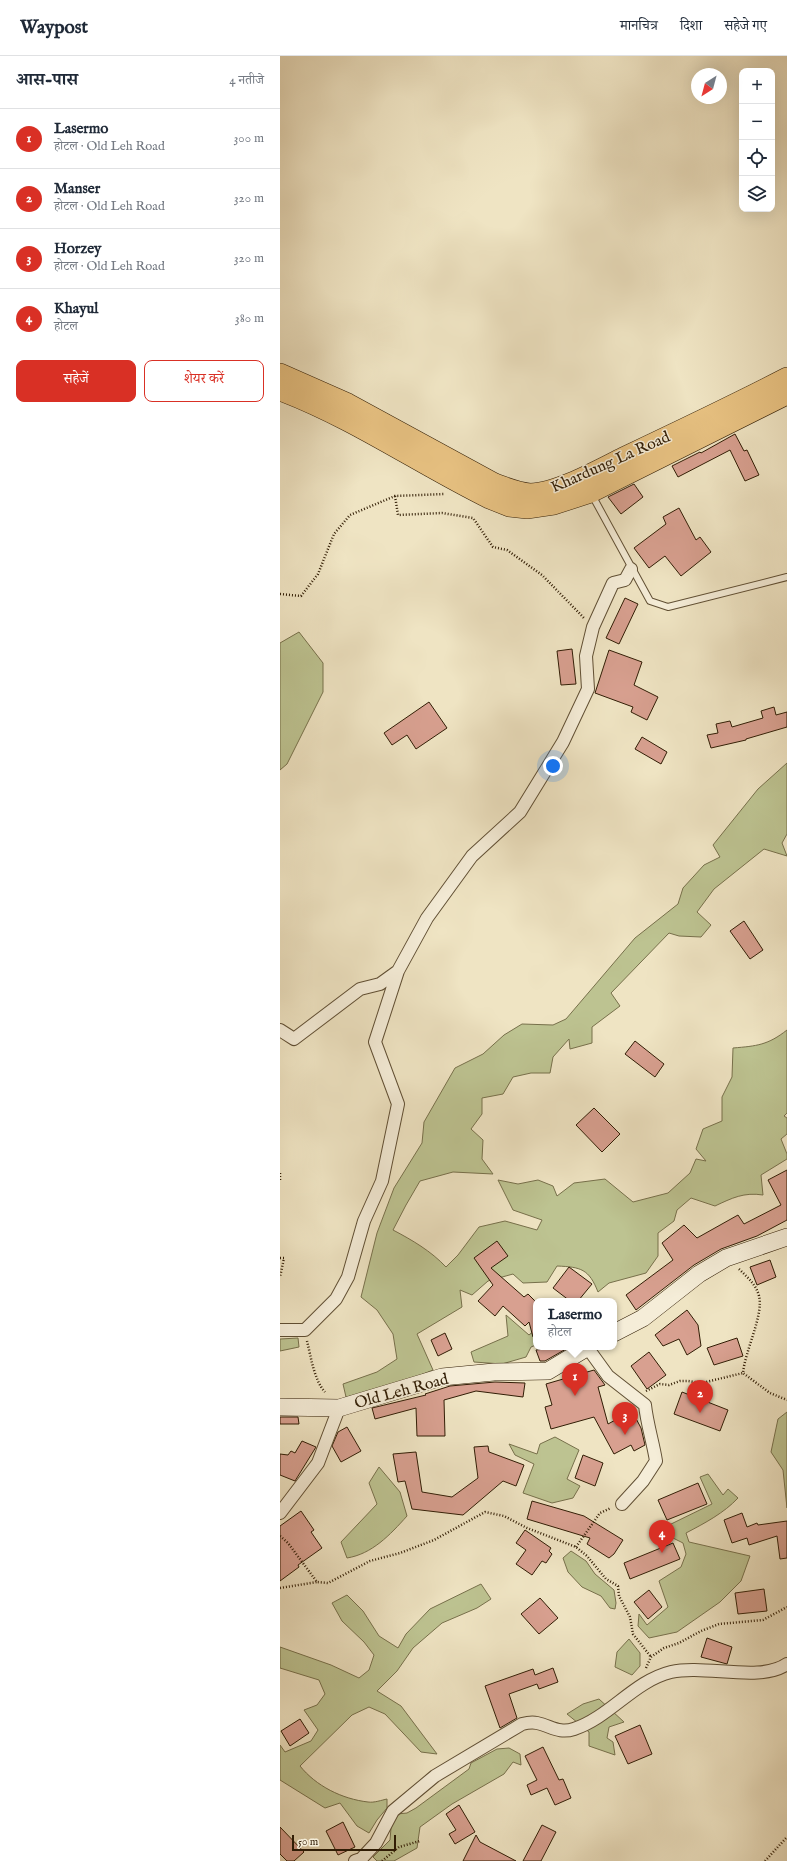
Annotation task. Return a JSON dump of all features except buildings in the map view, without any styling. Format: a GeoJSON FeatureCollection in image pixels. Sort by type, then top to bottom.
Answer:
{"type":"FeatureCollection","features":[{"type":"Feature","properties":{"kind":"main road","name":"Khardung La Road"},"geometry":{"type":"LineString","coordinates":[[280,373],[348,403],[477,475],[512,489],[530,493],[587,485],[787,396]]}},
{"type":"Feature","properties":{"kind":"main road","name":"Khardung La Road"},"geometry":{"type":"LineString","coordinates":[[280,391],[334,414],[373,434],[468,489],[509,507],[527,509],[554,505],[717,413],[787,377]]}},
{"type":"Feature","properties":{"kind":"street"},"geometry":{"type":"LineString","coordinates":[[280,1330],[305,1330],[336,1299],[348,1277],[364,1221],[382,1181],[398,1104],[375,1042],[398,971],[428,918],[472,856],[520,812],[563,742],[588,689],[586,656],[593,627],[613,583],[625,580],[631,569]]}},
{"type":"Feature","properties":{"kind":"street"},"geometry":{"type":"LineString","coordinates":[[280,1030],[294,1039],[360,989],[380,984],[398,971]]}},
{"type":"Feature","properties":{"kind":"street"},"geometry":{"type":"LineString","coordinates":[[617,1331],[643,1318],[699,1274],[726,1258],[787,1238]]}},
{"type":"Feature","properties":{"kind":"street","name":"Old Leh Road"},"geometry":{"type":"LineString","coordinates":[[280,1407],[339,1408],[442,1377],[494,1372],[548,1371],[583,1350]]}},
{"type":"Feature","properties":{"kind":"street"},"geometry":{"type":"LineString","coordinates":[[590,1350],[608,1376],[618,1386],[637,1398],[645,1406],[656,1461],[643,1481],[622,1504]]}},
{"type":"Feature","properties":{"kind":"street"},"geometry":{"type":"LineString","coordinates":[[280,1513],[318,1463],[339,1408]]}},
{"type":"Feature","properties":{"kind":"street"},"geometry":{"type":"LineString","coordinates":[[355,1861],[361,1859],[376,1843],[393,1811],[434,1776],[522,1724],[536,1722],[558,1732],[574,1729],[599,1716],[642,1685],[671,1672],[711,1669],[759,1673],[780,1668],[787,1664]]}},
{"type":"Feature","properties":{"kind":"lane"},"geometry":{"type":"LineString","coordinates":[[587,485],[631,569],[650,601],[668,607],[787,576]]}},
{"type":"Feature","properties":{"kind":"path"},"geometry":{"type":"LineString","coordinates":[[280,594],[301,596],[318,574],[334,534],[350,515],[396,496],[460,493],[468,489]]}},
{"type":"Feature","properties":{"kind":"path"},"geometry":{"type":"LineString","coordinates":[[396,496],[398,515],[442,513],[473,518],[493,547],[507,550],[542,576],[593,627]]}},
{"type":"Feature","properties":{"kind":"path"},"geometry":{"type":"LineString","coordinates":[[280,1172],[280,1181]]}},
{"type":"Feature","properties":{"kind":"path"},"geometry":{"type":"LineString","coordinates":[[280,1258],[284,1258],[280,1277]]}},
{"type":"Feature","properties":{"kind":"path"},"geometry":{"type":"LineString","coordinates":[[726,1258],[751,1281],[759,1295],[758,1318],[744,1362],[743,1373]]}},
{"type":"Feature","properties":{"kind":"path"},"geometry":{"type":"LineString","coordinates":[[305,1330],[313,1366],[321,1388],[339,1408]]}},
{"type":"Feature","properties":{"kind":"path"},"geometry":{"type":"LineString","coordinates":[[637,1398],[642,1392],[660,1384],[669,1385],[680,1381],[702,1383],[743,1373]]}},
{"type":"Feature","properties":{"kind":"path"},"geometry":{"type":"LineString","coordinates":[[743,1373],[770,1393],[787,1400]]}},
{"type":"Feature","properties":{"kind":"path"},"geometry":{"type":"LineString","coordinates":[[576,1547],[600,1513],[622,1504]]}},
{"type":"Feature","properties":{"kind":"path"},"geometry":{"type":"LineString","coordinates":[[280,1588],[317,1582],[328,1583],[370,1561],[400,1553],[434,1540],[485,1512],[504,1516],[527,1528],[576,1547],[587,1556],[606,1579],[618,1586],[619,1596],[630,1617],[633,1634],[651,1657]]}},
{"type":"Feature","properties":{"kind":"path"},"geometry":{"type":"LineString","coordinates":[[280,1536],[288,1543],[317,1582]]}},
{"type":"Feature","properties":{"kind":"path"},"geometry":{"type":"LineString","coordinates":[[642,1685],[645,1669],[651,1657],[664,1648],[719,1624],[763,1620],[787,1607]]}},
{"type":"Feature","properties":{"kind":"path"},"geometry":{"type":"LineString","coordinates":[[765,1861],[787,1837]]}},
{"type":"Feature","properties":{"kind":"path"},"geometry":{"type":"LineString","coordinates":[[382,1861],[399,1847],[420,1841]]}},
{"type":"Feature","properties":{"kind":"green space"},"geometry":{"type":"Polygon","coordinates":[[[299,632],[323,663],[323,692],[287,764],[280,770],[280,643],[299,632]]]}},
{"type":"Feature","properties":{"kind":"green space"},"geometry":{"type":"Polygon","coordinates":[[[787,763],[787,834],[782,843],[787,856],[764,849],[714,889],[697,912],[711,925],[701,937],[679,936],[669,933],[611,993],[620,1006],[592,1027],[592,1043],[570,1049],[569,1039],[553,1057],[550,1073],[531,1073],[513,1077],[503,1094],[482,1098],[482,1114],[471,1129],[483,1140],[482,1159],[493,1174],[453,1172],[420,1181],[393,1230],[421,1246],[446,1267],[458,1255],[479,1227],[505,1221],[537,1230],[542,1220],[513,1210],[498,1180],[518,1184],[538,1180],[553,1186],[557,1196],[574,1183],[605,1179],[633,1202],[668,1193],[690,1173],[696,1159],[706,1161],[696,1149],[703,1129],[722,1121],[722,1097],[732,1077],[733,1048],[768,1042],[787,1030],[787,1113],[784,1116],[787,1118],[787,1134],[781,1139],[787,1154],[787,1159],[761,1175],[763,1195],[744,1195],[715,1206],[691,1198],[677,1210],[674,1221],[658,1233],[658,1256],[646,1273],[609,1283],[598,1292],[591,1278],[583,1271],[572,1267],[557,1266],[547,1282],[523,1283],[513,1274],[488,1281],[472,1295],[460,1290],[462,1307],[417,1334],[433,1370],[388,1388],[346,1397],[343,1384],[377,1372],[397,1359],[393,1334],[377,1310],[361,1297],[377,1233],[394,1188],[422,1143],[424,1122],[455,1068],[483,1054],[504,1035],[522,1024],[553,1025],[566,1019],[635,938],[678,904],[683,888],[704,865],[720,857],[713,845],[758,789],[787,763]]]}},
{"type":"Feature","properties":{"kind":"green space"},"geometry":{"type":"Polygon","coordinates":[[[506,1315],[529,1335],[533,1332],[533,1346],[531,1347],[526,1357],[502,1364],[474,1362],[471,1352],[508,1336],[506,1315]]]}},
{"type":"Feature","properties":{"kind":"green space"},"geometry":{"type":"Polygon","coordinates":[[[298,1338],[299,1347],[280,1351],[280,1339],[298,1338]]]}},
{"type":"Feature","properties":{"kind":"green space"},"geometry":{"type":"Polygon","coordinates":[[[787,1412],[787,1508],[783,1470],[771,1452],[778,1419],[787,1412]]]}},
{"type":"Feature","properties":{"kind":"green space"},"geometry":{"type":"Polygon","coordinates":[[[555,1437],[579,1450],[567,1479],[580,1486],[573,1498],[552,1503],[523,1493],[534,1464],[515,1455],[509,1444],[537,1454],[540,1444],[555,1437]]]}},
{"type":"Feature","properties":{"kind":"green space"},"geometry":{"type":"Polygon","coordinates":[[[379,1467],[400,1492],[407,1516],[380,1543],[365,1552],[347,1558],[341,1542],[377,1504],[369,1483],[379,1467]]]}},
{"type":"Feature","properties":{"kind":"green space"},"geometry":{"type":"Polygon","coordinates":[[[708,1474],[723,1495],[728,1489],[738,1498],[720,1513],[686,1533],[689,1542],[750,1556],[741,1581],[720,1602],[677,1632],[649,1638],[638,1626],[639,1614],[647,1625],[668,1607],[659,1581],[681,1567],[686,1554],[683,1543],[673,1538],[667,1526],[712,1504],[700,1477],[708,1474]]]}},
{"type":"Feature","properties":{"kind":"green space"},"geometry":{"type":"Polygon","coordinates":[[[571,1551],[586,1561],[595,1574],[614,1590],[616,1603],[615,1609],[610,1608],[601,1596],[582,1587],[568,1572],[563,1558],[571,1551]]]}},
{"type":"Feature","properties":{"kind":"green space"},"geometry":{"type":"Polygon","coordinates":[[[481,1584],[491,1599],[477,1608],[442,1623],[413,1648],[397,1671],[377,1691],[401,1706],[437,1754],[421,1752],[385,1714],[369,1707],[352,1715],[300,1766],[314,1780],[339,1795],[368,1802],[387,1799],[387,1808],[369,1833],[357,1826],[340,1803],[325,1808],[280,1780],[280,1745],[285,1752],[311,1741],[318,1730],[304,1710],[317,1705],[325,1694],[319,1680],[280,1668],[280,1647],[331,1665],[359,1678],[369,1670],[374,1655],[364,1642],[342,1621],[332,1603],[347,1595],[363,1611],[379,1636],[398,1648],[406,1634],[430,1609],[481,1584]]]}},
{"type":"Feature","properties":{"kind":"green space"},"geometry":{"type":"Polygon","coordinates":[[[629,1639],[640,1653],[640,1666],[632,1675],[615,1667],[617,1652],[629,1639]]]}},
{"type":"Feature","properties":{"kind":"green space"},"geometry":{"type":"Polygon","coordinates":[[[599,1699],[624,1722],[609,1727],[607,1738],[613,1742],[615,1755],[589,1746],[589,1732],[567,1714],[583,1704],[599,1699]]]}},
{"type":"Feature","properties":{"kind":"green space"},"geometry":{"type":"Polygon","coordinates":[[[509,1748],[520,1754],[521,1765],[513,1762],[504,1774],[452,1804],[420,1827],[417,1848],[394,1861],[377,1861],[373,1857],[390,1840],[391,1828],[397,1814],[407,1813],[416,1808],[469,1769],[471,1763],[497,1749],[509,1748]]]}},
{"type":"Feature","properties":{"kind":"place","name":"Lasermo"},"geometry":{"type":"Point","coordinates":[575,1396]}},
{"type":"Feature","properties":{"kind":"place","name":"Manser"},"geometry":{"type":"Point","coordinates":[700,1413]}},
{"type":"Feature","properties":{"kind":"place","name":"Horzey"},"geometry":{"type":"Point","coordinates":[625,1435]}},
{"type":"Feature","properties":{"kind":"place","name":"Khayul"},"geometry":{"type":"Point","coordinates":[662,1553]}}]}
